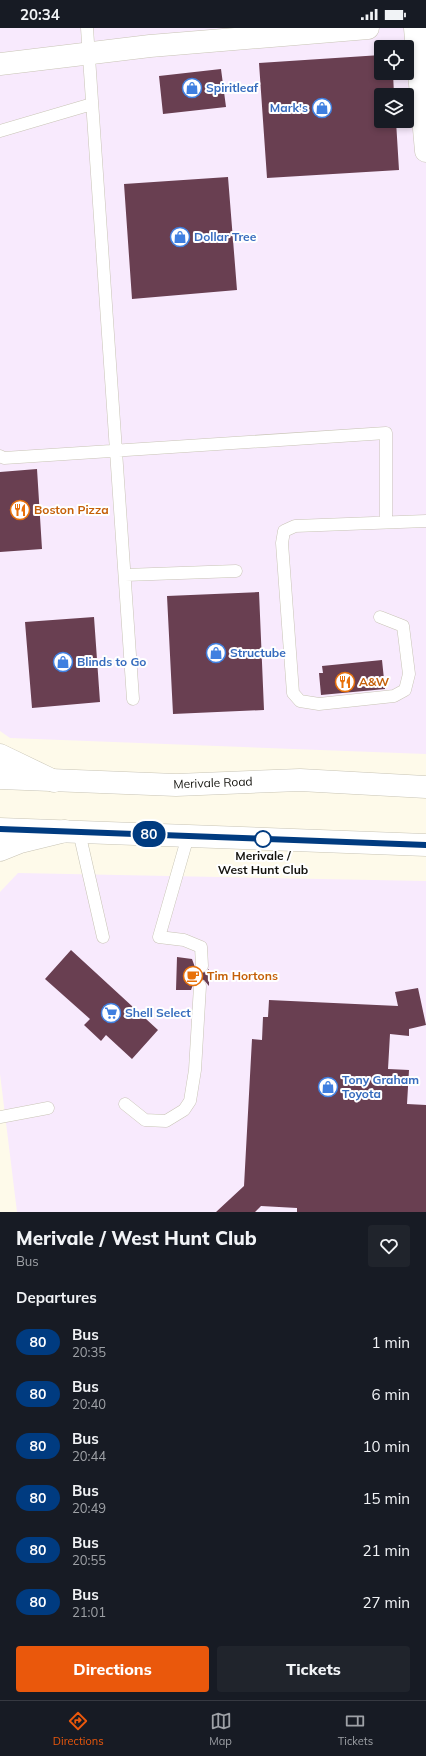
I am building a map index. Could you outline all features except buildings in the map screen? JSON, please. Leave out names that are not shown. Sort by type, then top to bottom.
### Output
[{"type":"main road","points":[[0,64],[150,46],[368,28]]},
{"type":"main road","points":[[415,28],[426,151]]},
{"type":"main road","points":[[0,754],[54,781]]},
{"type":"main road","name":"Merivale Road","points":[[0,778],[176,785],[300,780],[426,787]]},
{"type":"main road","points":[[0,829],[426,845]]},
{"type":"main road","points":[[0,850],[20,842],[72,831]]},
{"type":"lane","points":[[87,28],[90,53],[92,104],[133,699]]},
{"type":"lane","points":[[0,131],[92,104]]},
{"type":"lane","points":[[0,456],[4,458],[386,433],[386,521]]},
{"type":"lane","points":[[380,617],[403,626],[409,674],[405,690],[394,696],[319,704],[300,701],[293,693],[282,543],[284,531],[295,526],[426,520]]},
{"type":"lane","points":[[124,575],[236,571]]},
{"type":"lane","points":[[72,831],[103,937]]},
{"type":"lane","points":[[188,836],[159,937],[184,940],[201,947],[202,966]]},
{"type":"lane","points":[[125,1104],[145,1120],[166,1121],[184,1110],[190,1101],[195,1070],[200,986]]},
{"type":"lane","points":[[0,1117],[48,1108]]},
{"type":"shaded area","points":[[0,28],[426,28],[426,754],[10,738],[0,731]]},
{"type":"shaded area","points":[[18,873],[426,881],[426,1212],[17,1212],[0,1074],[0,892]]},
{"type":"bus line","name":"80","points":[[0,829],[209,836],[314,842],[426,845]]},
{"type":"place","name":"Spiritleaf","points":[[192,88]]},
{"type":"place","name":"Mark's","points":[[322,108]]},
{"type":"place","name":"Dollar Tree","points":[[180,237]]},
{"type":"place","name":"Boston Pizza","points":[[20,510]]},
{"type":"place","name":"Structube","points":[[216,653]]},
{"type":"place","name":"Blinds to Go","points":[[63,662]]},
{"type":"place","name":"A&W","points":[[345,682]]},
{"type":"place","name":"Merivale / West Hunt Club","points":[[263,839]]},
{"type":"place","name":"Tim Hortons","points":[[193,976]]},
{"type":"place","name":"Shell Select","points":[[111,1013]]},
{"type":"place","name":"Tony Graham Toyota","points":[[328,1087]]}]
